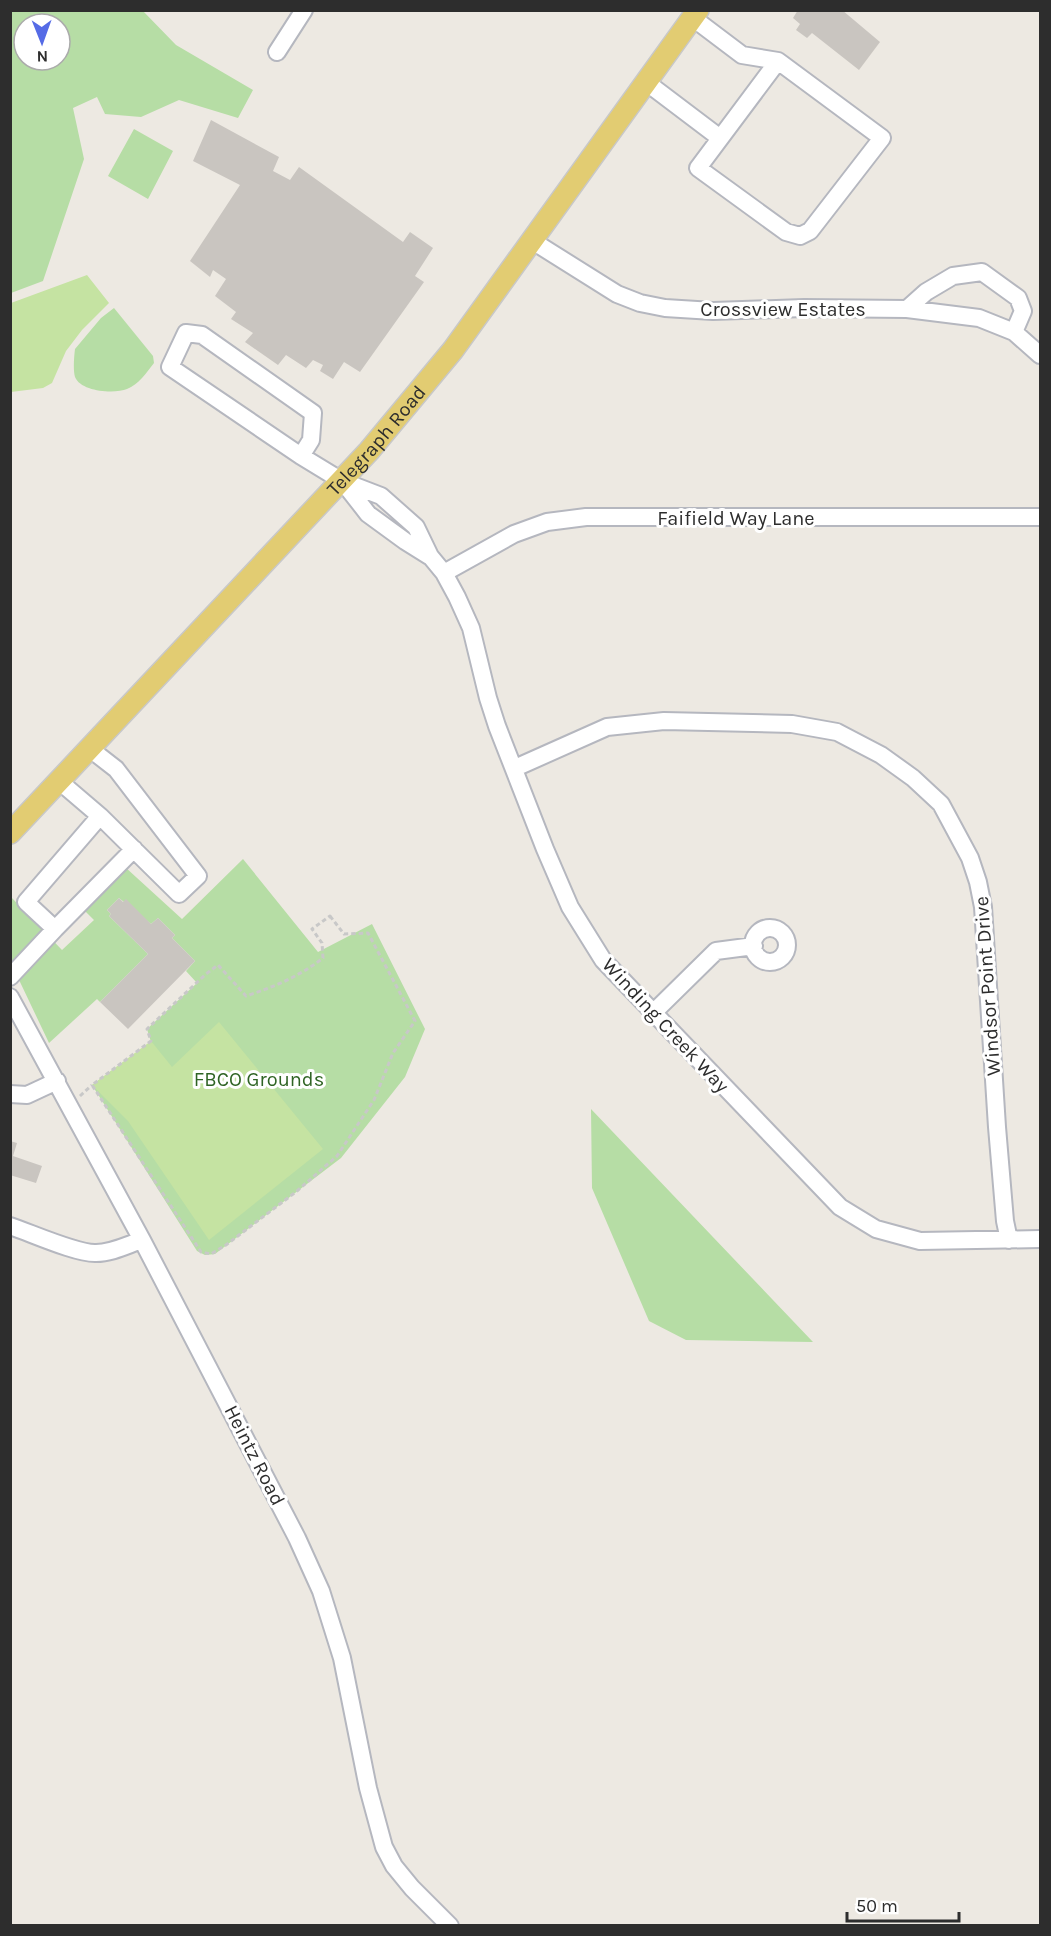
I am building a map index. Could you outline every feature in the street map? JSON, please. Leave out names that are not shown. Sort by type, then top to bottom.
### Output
[{"type":"main road","name":"Telegraph Road","points":[[10,832],[342,481],[423,388],[695,14]]},
{"type":"street","points":[[277,52],[304,10]]},
{"type":"street","points":[[695,14],[742,55],[778,61],[882,138],[810,231],[800,236],[786,232],[698,168],[778,61]]},
{"type":"street","points":[[646,82],[720,138]]},
{"type":"street","name":"Crossview Estates","points":[[531,240],[617,294],[657,307],[713,311],[804,308],[907,309],[979,318],[1014,332],[1041,355]]},
{"type":"street","points":[[907,309],[926,292],[953,276],[982,272],[1018,298],[1023,311],[1014,332]]},
{"type":"street","points":[[301,456],[311,440],[313,413],[202,335],[186,333],[170,367],[301,456],[342,481]]},
{"type":"street","name":"Winding Creek Way","points":[[342,481],[368,514],[430,556],[444,573],[471,628],[488,698],[545,849],[570,907],[603,960],[840,1207],[876,1229],[920,1241],[1041,1239]]},
{"type":"street","name":"Faifield Way Lane","points":[[444,573],[514,534],[547,522],[586,517],[1041,517]]},
{"type":"street","name":"Windsor Point Drive","points":[[515,768],[607,727],[664,721],[792,724],[837,732],[872,751],[913,778],[941,804],[970,858],[983,907],[998,1139],[1005,1221],[1009,1240]]},
{"type":"street","points":[[59,781],[100,816],[180,894],[198,876],[116,769],[89,748]]},
{"type":"street","points":[[55,929],[26,902],[100,816]]},
{"type":"street","points":[[10,977],[134,849]]},
{"type":"street","points":[[654,1012],[716,951],[753,946]]},
{"type":"street","name":"Heintz Road","points":[[10,998],[142,1240],[297,1538],[321,1591],[342,1658],[370,1797],[384,1848],[394,1866],[412,1888],[450,1926]]},
{"type":"street","points":[[10,1094],[27,1095],[57,1081]]},
{"type":"street","points":[[10,1226],[77,1250],[95,1254],[116,1250],[142,1240]]},
{"type":"path","points":[[330,916],[344,934],[368,933],[415,1021],[393,1053],[374,1100],[337,1156],[297,1191],[226,1245],[210,1254],[201,1252],[92,1085],[151,1041],[147,1029],[206,974],[218,965],[246,996],[269,989],[307,970],[323,958],[322,943],[312,929],[330,916]]},
{"type":"green space","points":[[11,10],[143,11],[176,45],[253,90],[238,118],[179,100],[141,117],[105,114],[97,97],[73,108],[84,159],[43,281],[11,293]]},
{"type":"green space","points":[[134,129],[173,151],[148,199],[108,176]]},
{"type":"green space","points":[[87,275],[109,303],[82,330],[66,351],[52,383],[43,388],[11,392],[11,303]]},
{"type":"green space","points":[[114,308],[153,356],[154,363],[139,381],[127,389],[107,391],[91,389],[78,382],[75,377],[75,349],[101,318]]},
{"type":"green space","name":"FBCO Grounds","points":[[243,859],[318,952],[372,924],[425,1029],[405,1077],[341,1158],[215,1254],[205,1255],[197,1251],[92,1085],[151,1042],[147,1029],[197,983],[186,971],[195,961],[172,938],[175,935],[158,918],[151,924],[119,898],[107,910],[111,914],[109,916],[148,954],[100,1002],[97,999],[49,1043],[11,963],[11,897],[62,950],[94,920],[81,907],[125,867],[182,919]]},
{"type":"green space","points":[[219,1022],[323,1149],[209,1240],[128,1121],[92,1085],[151,1041],[172,1067]]},
{"type":"green space","points":[[591,1109],[813,1342],[686,1340],[649,1321],[592,1188]]},
{"type":"building","points":[[798,10],[842,10],[880,42],[859,70],[812,33],[807,38],[796,30],[800,24],[793,18]]},
{"type":"building","points":[[211,120],[279,157],[273,171],[290,180],[299,167],[403,242],[410,232],[433,248],[415,276],[424,282],[360,372],[344,362],[333,379],[320,371],[323,365],[313,360],[306,368],[286,355],[278,365],[245,342],[253,333],[231,319],[236,312],[215,296],[226,279],[213,270],[210,277],[190,261],[240,185],[193,161]]},
{"type":"building","points":[[119,898],[123,902],[126,899],[151,924],[158,918],[175,935],[172,938],[195,961],[128,1029],[100,1002],[148,954],[109,916],[111,914],[107,910]]},
{"type":"building","points":[[10,1141],[17,1143],[13,1156],[42,1166],[36,1183],[10,1175]]}]
